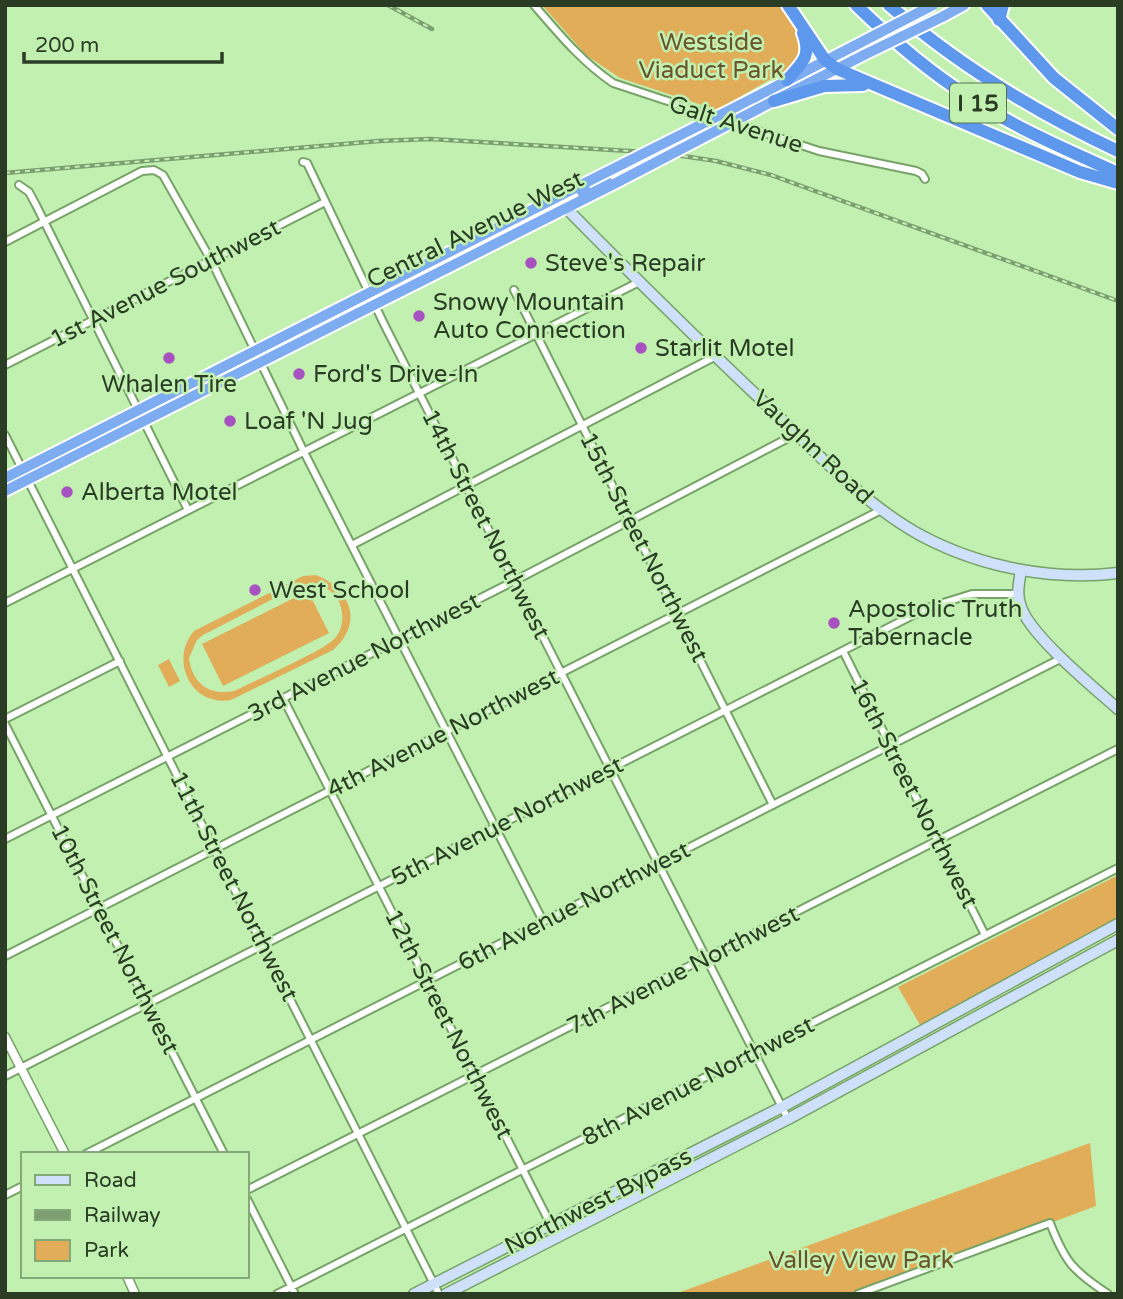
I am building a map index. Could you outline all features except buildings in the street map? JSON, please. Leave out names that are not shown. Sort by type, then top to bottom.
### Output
[{"type":"highway","points":[[788,5],[825,60],[837,69],[1080,172],[1118,183]]},
{"type":"highway","name":"I 15","points":[[856,5],[904,49],[970,98],[1046,140],[1118,173]]},
{"type":"highway","name":"I 15","points":[[888,5],[929,40],[983,77],[1067,127],[1118,152]]},
{"type":"highway","name":"Central Avenue West","points":[[5,491],[25,475],[371,298],[486,234],[590,184],[639,156],[933,5]]},
{"type":"highway","name":"Central Avenue West","points":[[371,298],[567,209],[774,100],[964,5]]},
{"type":"highway","points":[[987,5],[1054,78],[1118,129]]},
{"type":"highway","points":[[999,20],[1003,5]]},
{"type":"highway","points":[[787,80],[805,60],[808,46],[798,20]]},
{"type":"highway","points":[[774,100],[840,84],[860,85],[896,94]]},
{"type":"highway","points":[[486,234],[551,208],[560,206],[567,209],[573,197],[590,184]]},
{"type":"highway","name":"Central Avenue West","points":[[5,478],[25,475]]},
{"type":"main road","name":"Vaughn Road","points":[[567,209],[796,434],[881,510],[922,536],[965,555],[1021,570],[1077,575],[1118,573]]},
{"type":"main road","points":[[1021,570],[1017,594],[1028,621],[1062,658],[1118,709]]},
{"type":"main road","name":"Northwest Bypass","points":[[414,1294],[782,1107],[1118,924]]},
{"type":"main road","name":"Northwest Bypass","points":[[446,1294],[788,1119],[1118,940]]},
{"type":"street","name":"Galt Avenue","points":[[534,5],[575,53],[613,83],[819,151],[916,171],[922,174],[925,180]]},
{"type":"street","name":"14th Street Northwest","points":[[303,162],[307,163],[371,298],[788,1119]]},
{"type":"street","points":[[5,242],[142,172],[154,170],[163,175],[211,260],[304,452],[543,921]]},
{"type":"street","points":[[19,185],[29,192],[45,221],[188,510]]},
{"type":"street","name":"1st Avenue Southwest","points":[[5,365],[326,202]]},
{"type":"street","points":[[5,603],[639,282]]},
{"type":"street","name":"15th Street Northwest","points":[[514,290],[773,805]]},
{"type":"street","points":[[352,545],[716,356]]},
{"type":"street","name":"3rd Avenue Northwest","points":[[5,839],[516,580],[796,434]]},
{"type":"street","name":"11th Street Northwest","points":[[5,435],[439,1294]]},
{"type":"street","name":"4th Avenue Northwest","points":[[5,956],[881,510]]},
{"type":"street","name":"5th Avenue Northwest","points":[[5,1076],[927,608],[972,594],[1017,594]]},
{"type":"street","name":"16th Street Northwest","points":[[843,651],[985,935]]},
{"type":"street","name":"6th Avenue Northwest","points":[[90,1152],[1062,658]]},
{"type":"street","points":[[5,722],[120,661]]},
{"type":"street","name":"12th Street Northwest","points":[[283,698],[557,1237]]},
{"type":"street","name":"10th Street Northwest","points":[[5,722],[223,1152]]},
{"type":"street","name":"7th Avenue Northwest","points":[[248,1190],[1118,749]]},
{"type":"street","name":"8th Avenue Northwest","points":[[277,1294],[1118,868]]},
{"type":"street","points":[[5,1037],[64,1152]]},
{"type":"street","points":[[5,1195],[21,1187]]},
{"type":"street","points":[[248,1201],[295,1294]]},
{"type":"street","points":[[858,1294],[1050,1223],[1060,1250],[1070,1265],[1085,1280],[1108,1294]]},
{"type":"street","points":[[128,1278],[135,1294]]},
{"type":"green space","name":"Westside Viaduct Park","points":[[542,5],[782,5],[801,35],[802,52],[790,68],[717,110],[620,78],[586,55]]},
{"type":"green space","points":[[316,575],[328,581],[345,598],[350,618],[343,640],[333,650],[231,700],[217,700],[195,689],[184,667],[187,643],[194,631],[303,576]],"holes":[[[313,584],[330,591],[342,611],[340,629],[328,644],[234,691],[217,691],[198,681],[189,658],[197,640],[298,586]]]},
{"type":"green space","points":[[308,591],[329,633],[223,686],[202,644]]},
{"type":"green space","points":[[169,659],[180,681],[169,687],[158,665]]},
{"type":"green space","points":[[1118,875],[1118,919],[923,1030],[898,987]]},
{"type":"green space","name":"Valley View Park","points":[[1090,1143],[1096,1206],[859,1294],[675,1294]]},
{"type":"railway","points":[[388,5],[432,29]]},
{"type":"railway","points":[[5,173],[430,139],[663,153],[716,161],[771,175],[1118,301]]},
{"type":"place","name":"Steve's Repair","points":[[531,263]]},
{"type":"place","name":"Snowy Mountain Auto Connection","points":[[419,316]]},
{"type":"place","name":"Starlit Motel","points":[[641,348]]},
{"type":"place","name":"Whalen Tire","points":[[169,358]]},
{"type":"place","name":"Ford's Drive-In","points":[[299,374]]},
{"type":"place","name":"Loaf 'N Jug","points":[[230,421]]},
{"type":"place","name":"Alberta Motel","points":[[67,492]]},
{"type":"place","name":"West School","points":[[255,590]]},
{"type":"place","name":"Apostolic Truth Tabernacle","points":[[834,623]]}]
